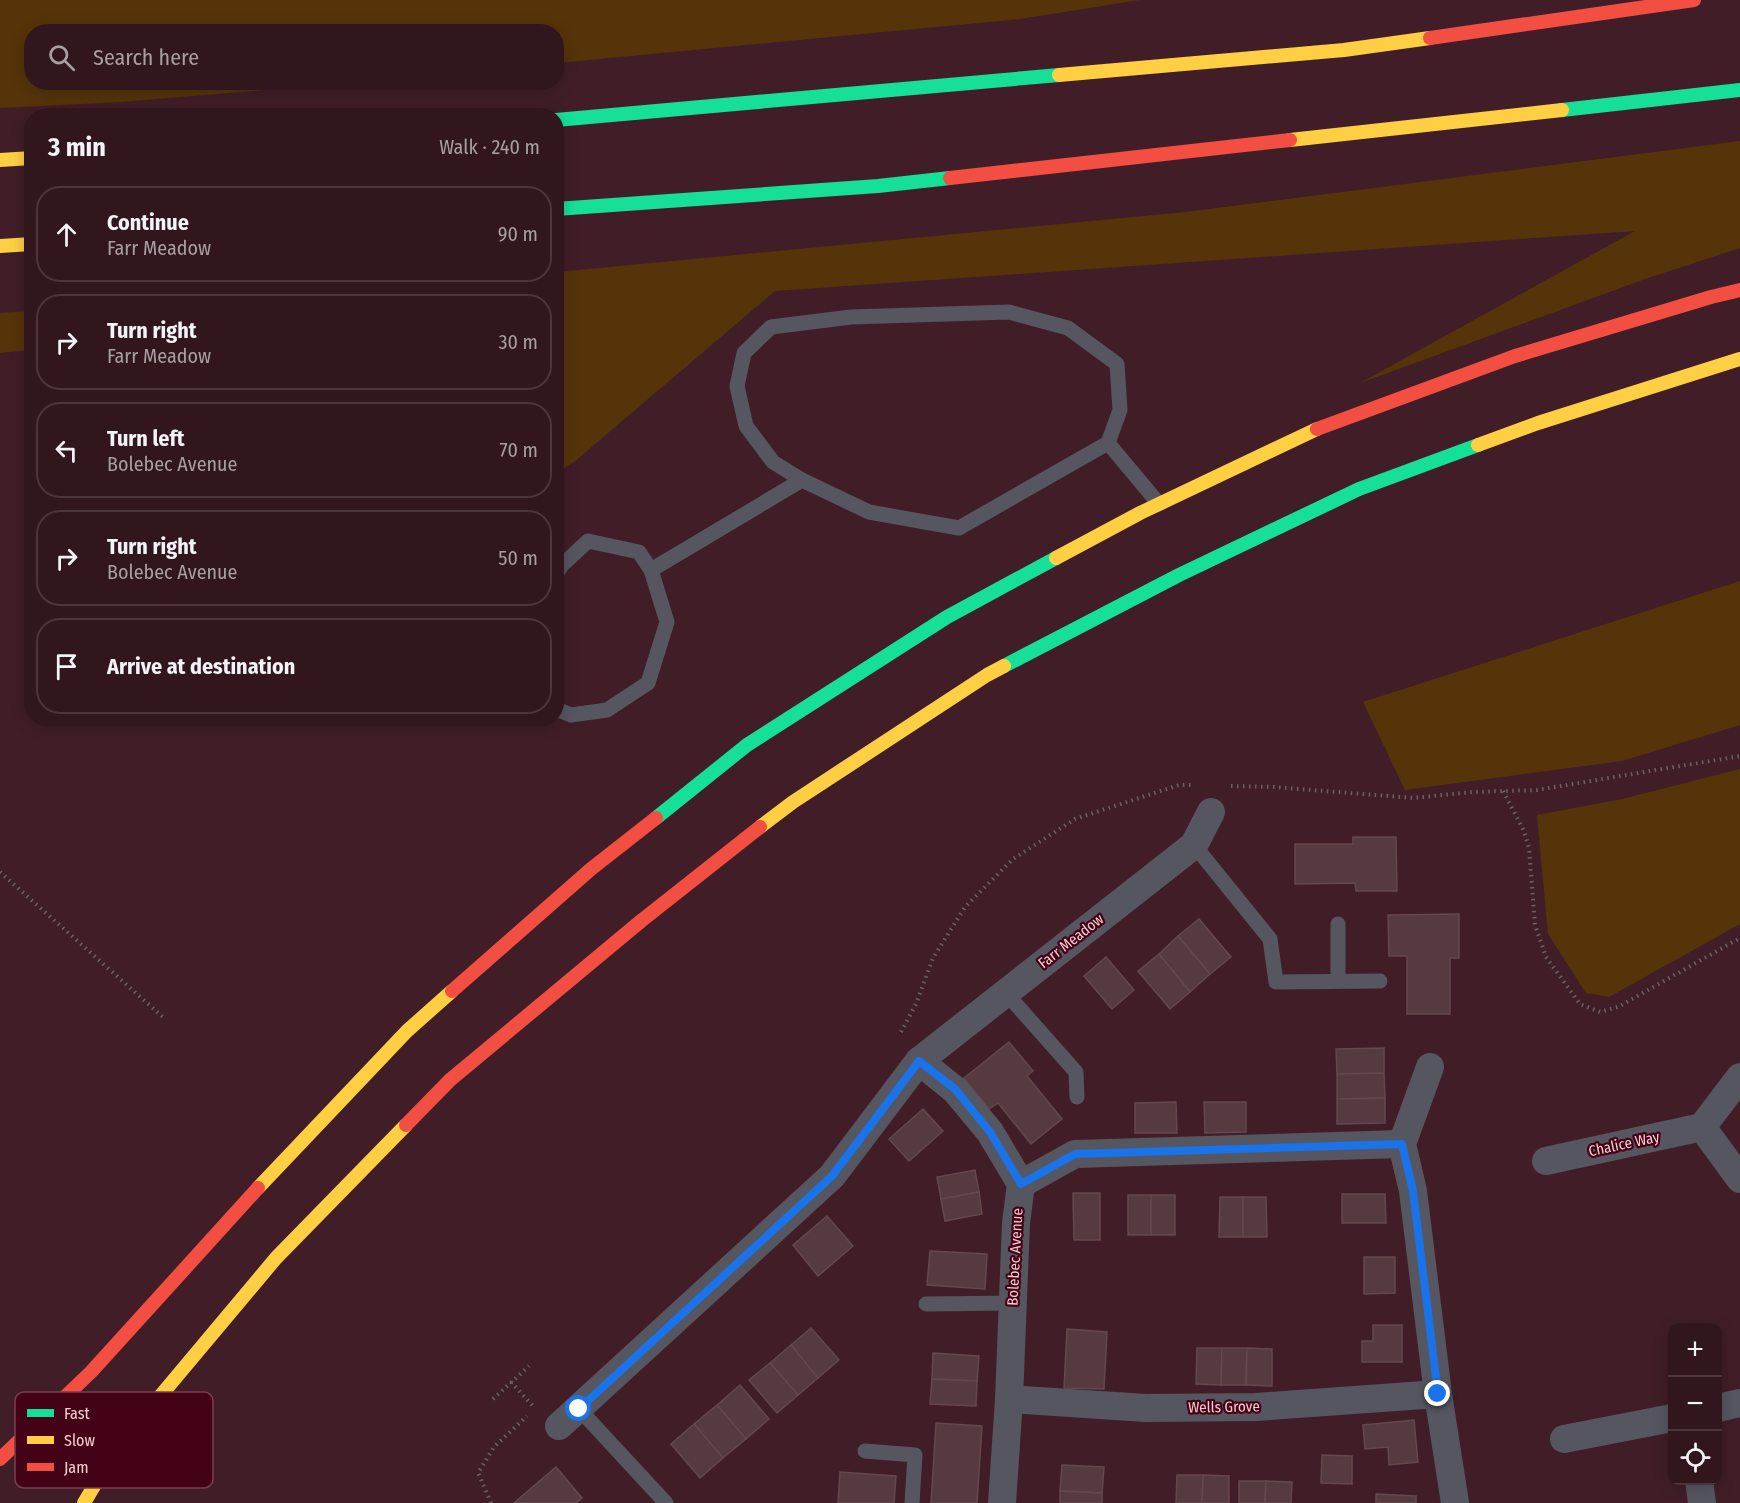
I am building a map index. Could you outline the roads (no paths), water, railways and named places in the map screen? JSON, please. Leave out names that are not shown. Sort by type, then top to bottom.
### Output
[{"type":"highway","points":[[564,119],[1344,50],[1694,0]]},
{"type":"highway","points":[[564,208],[879,186],[1740,90]]},
{"type":"highway","points":[[0,160],[24,158]]},
{"type":"highway","points":[[0,246],[24,244]]},
{"type":"highway","points":[[70,1392],[91,1372],[224,1224],[407,1031],[591,869],[757,739],[947,618],[1159,504],[1328,424],[1515,356],[1740,290]]},
{"type":"highway","points":[[164,1392],[276,1258],[450,1080],[641,921],[793,802],[987,675],[1179,575],[1359,489],[1538,423],[1740,359]]},
{"type":"highway","points":[[0,1459],[15,1445]]},
{"type":"highway","points":[[84,1503],[93,1488]]},
{"type":"street","name":"Farr Meadow","points":[[569,1418],[832,1176],[919,1061],[1194,844],[1211,812]]},
{"type":"street","points":[[919,1061],[955,1089],[990,1132],[1021,1184],[1075,1154],[1402,1144]]},
{"type":"street","points":[[1430,1067],[1402,1144],[1413,1191],[1438,1394],[1455,1503]]},
{"type":"street","points":[[1740,1077],[1702,1127],[1740,1179]]},
{"type":"street","name":"Chalice Way","points":[[1546,1161],[1702,1127]]},
{"type":"street","name":"Bolebec Avenue","points":[[1002,1503],[1016,1223],[1021,1184]]},
{"type":"street","name":"Wells Grove","points":[[1009,1399],[1146,1408],[1256,1407],[1438,1394]]},
{"type":"street","points":[[1722,1407],[1740,1403]]},
{"type":"street","points":[[1564,1439],[1668,1419]]},
{"type":"street","points":[[1700,1485],[1702,1503]]},
{"type":"lane","points":[[1008,312],[1068,328],[1117,364],[1120,410],[1108,443],[959,528],[869,512],[802,480],[773,462],[746,426],[737,386],[744,353],[771,327],[851,317],[1008,312]]},
{"type":"lane","points":[[1108,443],[1159,504]]},
{"type":"lane","points":[[651,570],[802,480]]},
{"type":"lane","points":[[564,563],[588,541],[639,552],[651,570],[667,622],[648,683],[607,710],[571,716],[564,713]]},
{"type":"lane","points":[[1194,844],[1270,939],[1276,982],[1380,981]]},
{"type":"lane","points":[[1338,924],[1338,981]]},
{"type":"lane","points":[[1005,992],[1076,1072],[1077,1097]]},
{"type":"lane","points":[[926,1304],[1013,1303]]},
{"type":"lane","points":[[569,1418],[666,1503]]},
{"type":"lane","points":[[865,1451],[915,1455],[912,1503]]}]
